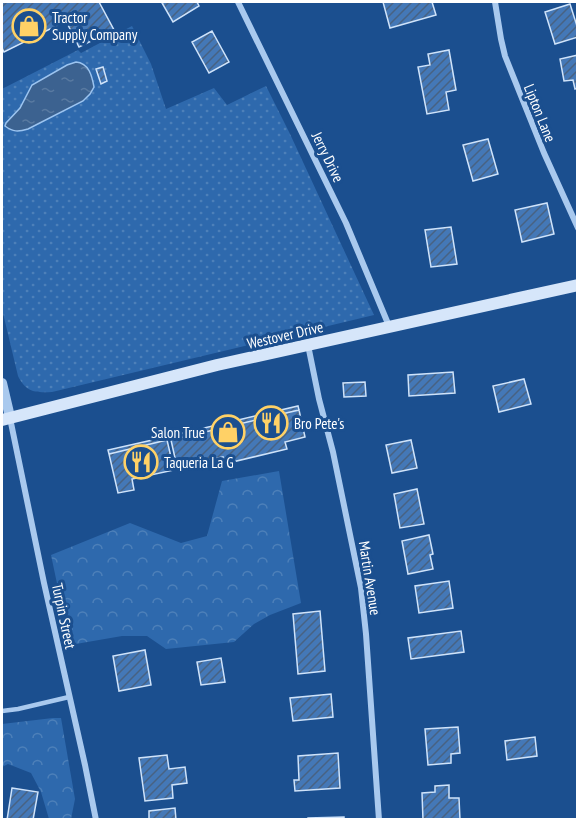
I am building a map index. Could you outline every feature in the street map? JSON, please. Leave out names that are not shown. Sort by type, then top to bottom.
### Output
[{"type":"main road","name":"Westover Drive","points":[[6,419],[146,382],[578,285]]},
{"type":"street","name":"Jerry Drive","points":[[238,2],[346,223],[389,327]]},
{"type":"street","name":"Lipton Lane","points":[[495,2],[505,56],[544,153],[578,228]]},
{"type":"street","name":"Martin Avenue","points":[[308,345],[361,588],[379,819]]},
{"type":"street","points":[[2,383],[6,419]]},
{"type":"street","name":"Turpin Street","points":[[6,419],[96,819]]},
{"type":"lane","points":[[2,711],[69,698]]},
{"type":"green space","points":[[132,26],[151,64],[166,109],[214,88],[227,105],[266,86],[374,315],[52,392],[36,392],[24,385],[18,376],[2,309],[2,89],[78,50],[81,53]]},
{"type":"green space","points":[[279,471],[301,603],[254,624],[234,642],[166,649],[147,636],[122,636],[70,645],[51,555],[130,523],[181,543],[207,536],[222,481]]},
{"type":"green space","points":[[61,718],[75,799],[71,819],[49,819],[41,792],[31,773],[8,764],[2,767],[2,724]]},
{"type":"water","points":[[76,62],[87,67],[94,87],[83,101],[28,129],[16,131],[5,126],[20,108],[32,85]]},
{"type":"building","name":"Tractor Supply Company","points":[[2,2],[99,2],[114,30],[79,47],[66,21],[4,52],[2,48]]},
{"type":"building","points":[[197,2],[199,6],[173,22],[162,3]]},
{"type":"building","points":[[383,2],[432,2],[436,15],[390,28]]},
{"type":"building","points":[[570,4],[578,29],[578,37],[555,44],[545,12]]},
{"type":"building","points":[[212,31],[229,62],[209,73],[192,42]]},
{"type":"building","points":[[449,50],[456,90],[446,92],[449,110],[427,114],[418,67],[430,65],[428,54]]},
{"type":"building","points":[[578,55],[578,88],[575,89],[573,80],[564,81],[560,59]]},
{"type":"building","points":[[103,67],[107,81],[101,84],[96,69]]},
{"type":"building","points":[[488,139],[498,174],[473,181],[463,145]]},
{"type":"building","points":[[547,203],[554,234],[522,242],[515,210]]},
{"type":"building","points":[[451,227],[457,264],[431,267],[425,230]]},
{"type":"building","points":[[453,372],[455,393],[409,396],[408,375]]},
{"type":"building","points":[[524,379],[531,404],[499,412],[493,386]]},
{"type":"building","points":[[365,382],[366,396],[344,397],[343,383]]},
{"type":"building","points":[[298,406],[299,410],[171,440],[170,436]]},
{"type":"building","points":[[299,410],[305,437],[285,442],[287,449],[224,464],[223,457],[177,467],[171,440]]},
{"type":"building","points":[[166,437],[167,440],[109,454],[108,450]]},
{"type":"building","name":"Taqueria La G","points":[[167,440],[174,470],[132,479],[134,490],[118,493],[109,454]]},
{"type":"building","points":[[411,440],[417,468],[392,473],[386,445]]},
{"type":"building","points":[[417,489],[424,524],[400,528],[394,494]]},
{"type":"building","points":[[429,535],[433,569],[408,574],[402,541]]},
{"type":"building","points":[[449,581],[453,608],[419,613],[415,586]]},
{"type":"building","points":[[320,611],[325,671],[298,674],[293,614]]},
{"type":"building","points":[[461,631],[464,652],[411,659],[408,638]]},
{"type":"building","points":[[145,650],[151,685],[119,691],[113,656]]},
{"type":"building","points":[[221,658],[225,682],[201,685],[197,662]]},
{"type":"building","points":[[331,694],[333,717],[293,721],[290,698]]},
{"type":"building","points":[[458,727],[460,753],[451,754],[451,763],[428,765],[425,729]]},
{"type":"building","points":[[535,737],[537,756],[507,760],[505,741]]},
{"type":"building","points":[[338,753],[340,788],[295,791],[294,780],[299,780],[298,756]]},
{"type":"building","points":[[167,755],[169,769],[185,767],[187,783],[172,785],[173,798],[145,801],[139,758]]},
{"type":"building","points":[[449,785],[449,798],[459,798],[460,820],[423,820],[422,793],[435,792],[435,786]]},
{"type":"building","points":[[12,788],[38,792],[33,820],[7,820]]},
{"type":"building","points":[[175,808],[176,820],[149,820],[149,811]]},
{"type":"building","points":[[344,817],[344,820],[308,820],[308,818]]},
{"type":"place","name":"Tractor Supply Company","points":[[29,26]]},
{"type":"place","name":"Bro Pete's","points":[[271,423]]},
{"type":"place","name":"Salon True","points":[[228,432]]},
{"type":"place","name":"Taqueria La G","points":[[141,462]]}]
